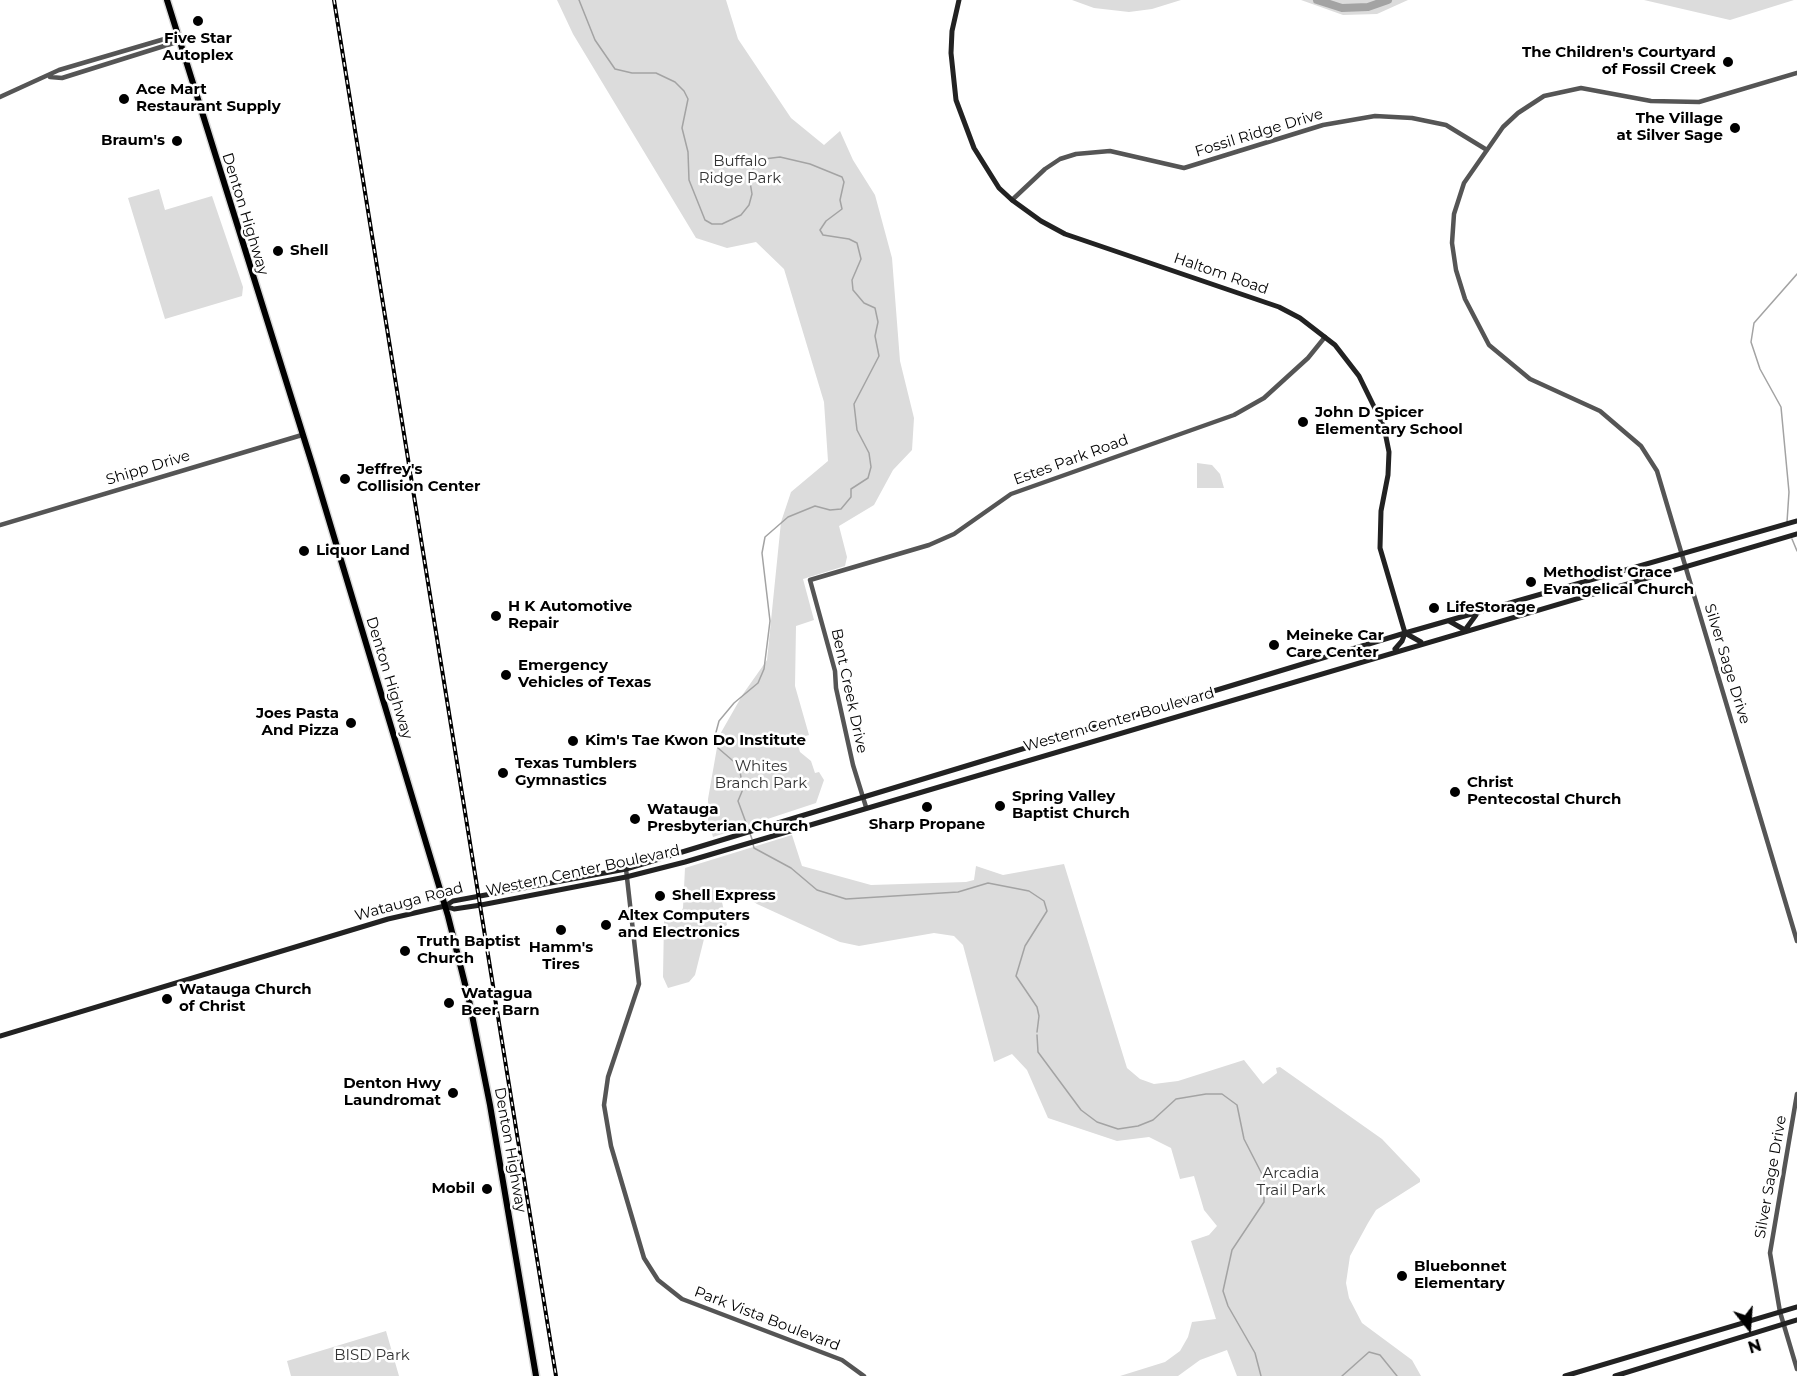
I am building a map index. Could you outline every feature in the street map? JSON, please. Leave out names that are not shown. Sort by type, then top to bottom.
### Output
[{"type":"main road","name":"Denton Highway","points":[[167,0],[445,906],[469,999],[488,1093],[536,1376]]},
{"type":"main road","name":"Haltom Road","points":[[959,0],[951,53],[956,100],[974,148],[999,188],[1012,201],[1053,229],[1279,307],[1300,318],[1339,349],[1359,376],[1384,427],[1389,463],[1381,511],[1380,548],[1404,633]]},
{"type":"main road","name":"Western Center Boulevard","points":[[862,796],[1404,633],[1797,521]]},
{"type":"main road","name":"Western Center Boulevard","points":[[445,906],[454,909],[481,905],[626,877],[717,852],[1423,642],[1797,534]]},
{"type":"main road","points":[[1448,621],[1458,624],[1465,630],[1479,612]]},
{"type":"main road","points":[[1393,651],[1402,641],[1404,633],[1413,640],[1423,642]]},
{"type":"main road","name":"Watauga Road","points":[[0,1036],[388,919],[445,906],[453,901],[480,895],[626,869],[862,796]]},
{"type":"main road","points":[[828,806],[831,818]]},
{"type":"main road","points":[[1565,1376],[1797,1307]]},
{"type":"main road","points":[[1615,1376],[1797,1320]]},
{"type":"street","points":[[0,97],[50,77],[59,70],[123,51],[179,38]]},
{"type":"street","points":[[50,77],[62,78],[179,38]]},
{"type":"street","points":[[123,51],[126,58]]},
{"type":"street","name":"Silver Sage Drive","points":[[1797,73],[1699,102],[1651,101],[1581,88],[1544,96],[1518,113],[1503,127],[1464,183],[1454,214],[1452,243],[1456,270],[1477,325],[1489,345],[1530,379],[1593,406],[1641,446],[1663,485],[1797,941]]},
{"type":"street","name":"Fossil Ridge Drive","points":[[1012,201],[1045,169],[1060,159],[1076,154],[1110,151],[1184,168],[1323,125],[1375,116],[1412,118],[1446,125],[1487,150]]},
{"type":"street","name":"Estes Park Road","points":[[810,580],[929,545],[954,534],[1011,494],[1234,415],[1264,398],[1308,358],[1325,337]]},
{"type":"street","name":"Shipp Drive","points":[[0,525],[302,435]]},
{"type":"street","name":"Bent Creek Drive","points":[[810,580],[835,671],[836,692],[866,807]]},
{"type":"street","name":"Park Vista Boulevard","points":[[626,869],[639,984],[608,1077],[604,1105],[611,1146],[644,1258],[658,1280],[682,1299],[842,1360],[864,1376]]},
{"type":"street","name":"Silver Sage Drive","points":[[1797,1094],[1770,1253],[1780,1312],[1797,1369]]},
{"type":"green space","name":"Buffalo Ridge Park","points":[[557,0],[726,0],[738,39],[791,118],[824,145],[840,131],[853,160],[875,195],[892,258],[900,361],[914,418],[912,450],[893,470],[874,505],[839,526],[847,557],[845,566],[803,579],[814,620],[796,626],[795,686],[809,735],[796,739],[800,752],[811,761],[815,773],[819,772],[824,780],[816,803],[713,837],[708,820],[708,799],[719,736],[743,694],[767,660],[781,522],[791,492],[828,461],[824,402],[784,269],[756,242],[727,248],[696,238],[573,34]]},
{"type":"green space","points":[[1072,0],[1181,0],[1152,9],[1129,12],[1094,8]]},
{"type":"green space","points":[[1301,0],[1408,0],[1377,14],[1343,15]]},
{"type":"green space","points":[[1644,0],[1794,0],[1730,20]]},
{"type":"green space","points":[[159,189],[165,210],[212,196],[243,287],[242,296],[165,319],[128,198]]},
{"type":"green space","points":[[1197,463],[1212,465],[1220,474],[1224,488],[1197,488]]},
{"type":"green space","name":"Arcadia Trail Park","points":[[792,835],[802,866],[871,885],[966,882],[974,880],[976,866],[1003,875],[1064,864],[1127,1068],[1140,1079],[1154,1084],[1178,1081],[1244,1060],[1263,1084],[1277,1073],[1276,1068],[1280,1067],[1382,1139],[1420,1179],[1420,1182],[1376,1210],[1350,1256],[1346,1283],[1349,1298],[1362,1323],[1412,1360],[1421,1376],[1237,1376],[1227,1350],[1200,1360],[1178,1376],[1120,1376],[1165,1362],[1180,1351],[1188,1337],[1192,1322],[1216,1319],[1191,1241],[1209,1235],[1217,1226],[1204,1210],[1194,1176],[1180,1179],[1171,1148],[1149,1137],[1117,1141],[1048,1118],[1027,1070],[1012,1054],[994,1062],[963,945],[954,936],[934,933],[859,946],[840,942],[757,904],[745,896],[722,902],[727,925],[704,939],[695,975],[689,982],[668,988],[663,977],[664,920],[679,916],[683,908],[685,868]]},
{"type":"green space","name":"BISD Park","points":[[386,1331],[399,1376],[291,1376],[287,1361]]},
{"type":"waterway","points":[[579,0],[595,40],[615,69],[632,73],[656,73],[675,82],[684,91],[688,99],[682,128],[688,152],[689,180],[705,220],[712,224],[722,224],[741,215],[749,205],[752,194],[749,176],[764,159],[780,157],[810,164],[842,177],[844,182],[840,200],[842,209],[826,221],[820,230],[823,235],[849,239],[857,243],[861,259],[852,280],[853,290],[864,303],[875,308],[878,322],[875,336],[879,356],[854,404],[857,430],[869,453],[871,467],[868,478],[851,489],[851,497],[841,509],[830,510],[815,506],[788,517],[765,537],[762,553],[770,621],[764,669],[758,683],[734,703],[719,721],[715,736],[718,748],[739,766],[743,789],[738,801],[752,839]]},
{"type":"waterway","points":[[1317,0],[1342,8],[1368,7],[1388,0]]},
{"type":"waterway","points":[[1787,522],[1789,492],[1781,407],[1760,369],[1751,342],[1754,323],[1797,274]]},
{"type":"waterway","points":[[1792,539],[1797,551]]},
{"type":"waterway","points":[[753,844],[754,848],[791,868],[817,890],[846,899],[958,892],[988,883],[1029,891],[1044,901],[1047,911],[1025,946],[1016,976],[1037,1007],[1039,1016],[1037,1032]]},
{"type":"waterway","points":[[1037,1035],[1038,1052],[1081,1110],[1097,1122],[1118,1129],[1138,1126],[1153,1120],[1176,1099],[1206,1094],[1222,1094],[1237,1105],[1244,1139],[1264,1178],[1264,1202],[1232,1250],[1223,1291],[1228,1306],[1255,1353],[1261,1376]]},
{"type":"waterway","points":[[1342,1376],[1369,1352],[1380,1355],[1397,1376]]},
{"type":"railway","points":[[334,0],[556,1376]]},
{"type":"place","name":"Five Star Autoplex","points":[[198,21]]},
{"type":"place","name":"The Children's Courtyard of Fossil Creek","points":[[1728,62]]},
{"type":"place","name":"Ace Mart Restaurant Supply","points":[[124,99]]},
{"type":"place","name":"The Village at Silver Sage","points":[[1735,128]]},
{"type":"place","name":"Braum's","points":[[177,141]]},
{"type":"place","name":"Shell","points":[[278,251]]},
{"type":"place","name":"John D Spicer Elementary School","points":[[1303,422]]},
{"type":"place","name":"Jeffrey's Collision Center","points":[[345,479]]},
{"type":"place","name":"Liquor Land","points":[[304,551]]},
{"type":"place","name":"Methodist Grace Evangelical Church","points":[[1531,582]]},
{"type":"place","name":"LifeStorage","points":[[1434,608]]},
{"type":"place","name":"H K Automotive Repair","points":[[496,616]]},
{"type":"place","name":"Meineke Car Care Center","points":[[1274,645]]},
{"type":"place","name":"Emergency Vehicles of Texas","points":[[506,675]]},
{"type":"place","name":"Joes Pasta And Pizza","points":[[351,723]]},
{"type":"place","name":"Kim's Tae Kwon Do Institute","points":[[573,741]]},
{"type":"place","name":"Texas Tumblers Gymnastics","points":[[503,773]]},
{"type":"place","name":"Christ Pentecostal Church","points":[[1455,792]]},
{"type":"place","name":"Spring Valley Baptist Church","points":[[1000,806]]},
{"type":"place","name":"Sharp Propane","points":[[927,807]]},
{"type":"place","name":"Watauga Presbyterian Church","points":[[635,819]]},
{"type":"place","name":"Shell Express","points":[[660,896]]},
{"type":"place","name":"Altex Computers and Electronics","points":[[606,925]]},
{"type":"place","name":"Hamm's Tires","points":[[561,930]]},
{"type":"place","name":"Truth Baptist Church","points":[[405,951]]},
{"type":"place","name":"Watauga Church of Christ","points":[[167,999]]},
{"type":"place","name":"Watagua Beer Barn","points":[[449,1003]]},
{"type":"place","name":"Denton Hwy Laundromat","points":[[453,1093]]},
{"type":"place","name":"Mobil","points":[[487,1189]]},
{"type":"place","name":"Bluebonnet Elementary","points":[[1402,1276]]},
{"type":"park label","name":"Whites Branch Park","points":[[761,776]]}]
